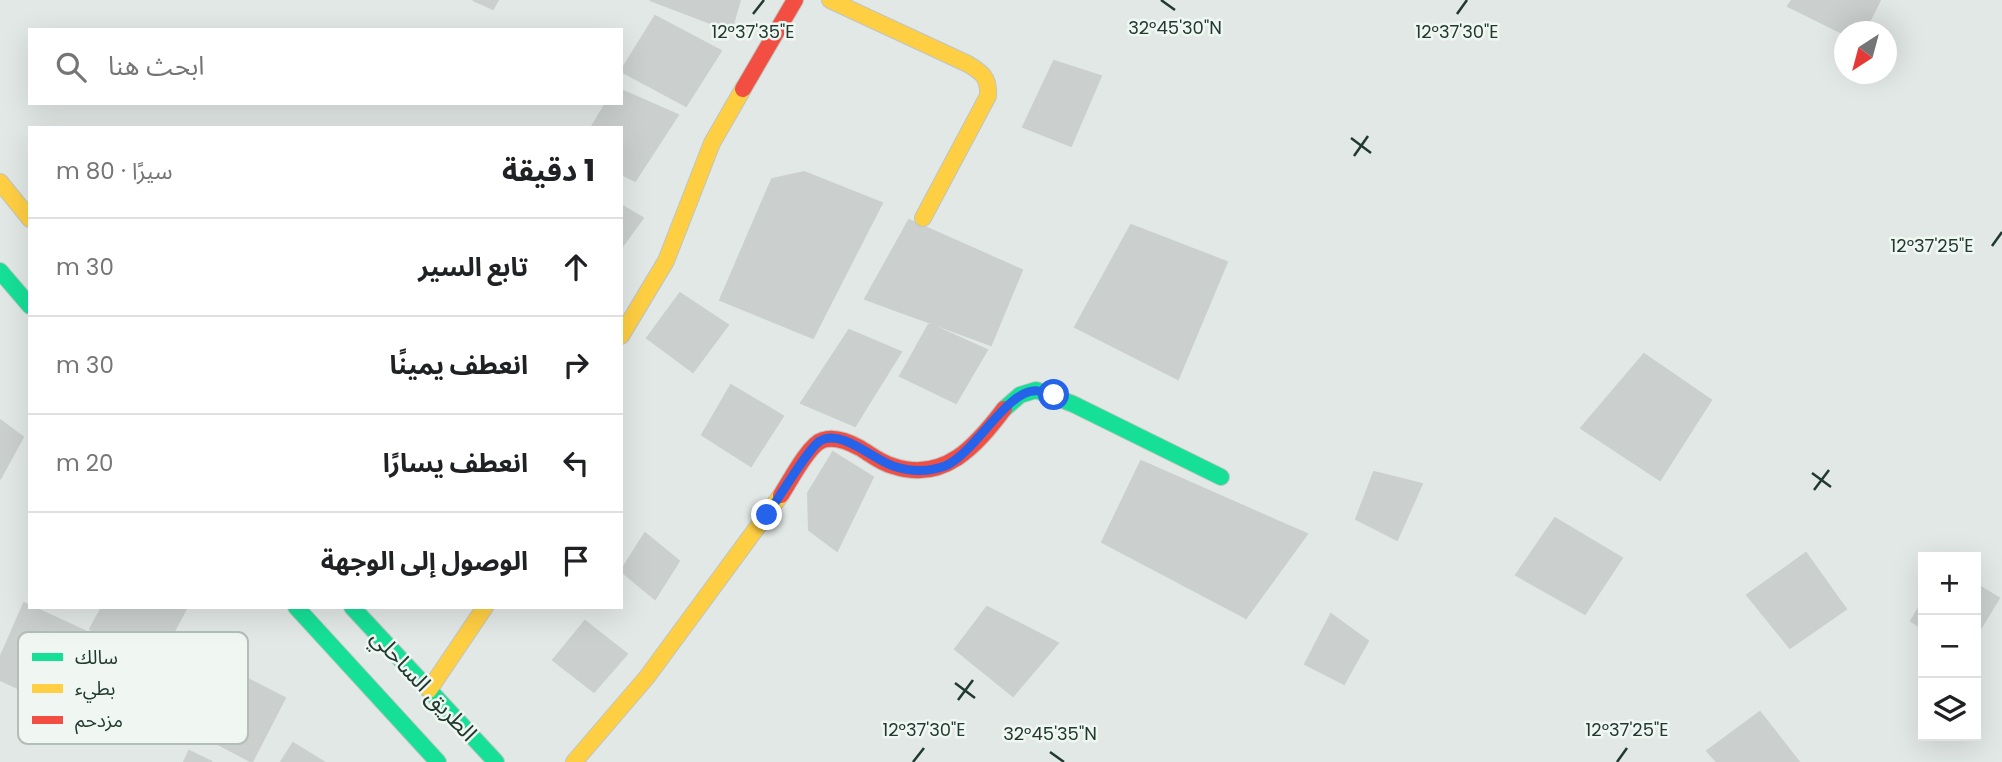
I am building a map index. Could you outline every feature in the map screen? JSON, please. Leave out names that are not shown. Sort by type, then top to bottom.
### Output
[{"type":"main road","points":[[623,333],[666,261],[712,143],[795,0]]},
{"type":"main road","points":[[830,0],[986,74],[988,96],[923,218]]},
{"type":"main road","points":[[0,182],[28,217]]},
{"type":"main road","points":[[0,271],[28,304]]},
{"type":"main road","points":[[574,762],[647,677],[767,515],[810,451],[821,440],[834,438],[854,445],[891,466],[914,471],[934,470],[951,463],[966,450],[1007,405],[1020,395],[1036,390],[1073,404],[1221,477]]},
{"type":"main road","points":[[298,609],[439,762]]},
{"type":"main road","name":"الطريق الساحلي","points":[[354,609],[496,762]]},
{"type":"main road","points":[[429,690],[484,609]]},
{"type":"building","points":[[473,0],[498,0],[493,9]]},
{"type":"building","points":[[650,0],[740,0],[731,31]]},
{"type":"building","points":[[1792,0],[1880,0],[1870,21],[1834,21],[1834,29],[1788,6]]},
{"type":"building","points":[[655,16],[721,51],[686,106],[623,72],[623,68]]},
{"type":"building","points":[[1054,61],[1101,76],[1071,146],[1023,127]]},
{"type":"building","points":[[623,91],[678,115],[635,181],[623,175],[623,126],[592,126],[605,105],[623,105]]},
{"type":"building","points":[[804,172],[882,203],[813,338],[720,300],[772,179]]},
{"type":"building","points":[[623,206],[643,218],[623,245]]},
{"type":"building","points":[[909,220],[1022,270],[991,345],[865,299]]},
{"type":"building","points":[[1131,225],[1227,262],[1178,379],[1075,327]]},
{"type":"building","points":[[680,293],[728,325],[693,372],[647,338]]},
{"type":"building","points":[[929,324],[987,350],[956,403],[900,376]]},
{"type":"building","points":[[849,330],[901,352],[855,426],[801,403]]},
{"type":"building","points":[[1644,354],[1711,400],[1660,480],[1581,428]]},
{"type":"building","points":[[731,385],[783,416],[751,466],[702,435]]},
{"type":"building","points":[[0,420],[23,437],[0,479]]},
{"type":"building","points":[[833,452],[873,477],[837,551],[809,530],[808,493]]},
{"type":"building","points":[[1141,461],[1307,534],[1246,618],[1102,542]]},
{"type":"building","points":[[1374,472],[1422,484],[1397,540],[1356,519]]},
{"type":"building","points":[[1555,518],[1622,558],[1585,614],[1516,575]]},
{"type":"building","points":[[645,533],[679,561],[655,599],[623,573],[623,568]]},
{"type":"building","points":[[1806,553],[1846,609],[1790,648],[1747,595]]},
{"type":"building","points":[[1981,587],[1999,598],[1981,628]]},
{"type":"building","points":[[24,603],[28,605],[28,609],[37,609],[87,632],[18,632],[18,688],[0,680],[0,658]]},
{"type":"building","points":[[987,607],[1058,643],[1013,696],[955,649]]},
{"type":"building","points":[[101,609],[186,609],[174,632],[96,632],[90,629]]},
{"type":"building","points":[[1918,609],[1918,626],[1911,621]]},
{"type":"building","points":[[1331,614],[1368,641],[1344,684],[1305,664]]},
{"type":"building","points":[[585,621],[627,654],[594,692],[553,660]]},
{"type":"building","points":[[248,679],[285,698],[252,762],[218,744],[248,744]]},
{"type":"building","points":[[1760,712],[1799,762],[1717,762],[1707,751]]},
{"type":"building","points":[[293,743],[324,762],[281,762]]},
{"type":"building","points":[[189,751],[212,762],[184,762]]},
{"type":"traffic: fast","points":[[0,271],[28,304]]},
{"type":"traffic: fast","points":[[1004,409],[1020,395],[1036,390],[1073,404],[1221,477]]},
{"type":"traffic: fast","points":[[298,609],[438,762]]},
{"type":"traffic: fast","points":[[354,609],[496,762]]},
{"type":"traffic: slow","points":[[830,0],[968,64],[986,80],[988,96],[923,218]]},
{"type":"traffic: slow","points":[[623,333],[666,261],[712,143],[743,89]]},
{"type":"traffic: slow","points":[[0,182],[28,217]]},
{"type":"traffic: slow","points":[[574,762],[647,677],[781,495]]},
{"type":"traffic: slow","points":[[429,690],[484,609]]},
{"type":"traffic: jam","points":[[743,89],[795,0]]},
{"type":"traffic: jam","points":[[781,495],[806,455],[823,440],[837,439],[847,442],[893,466],[911,470],[928,469],[943,465],[970,448],[1004,409]]},
{"type":"route","points":[[767,515],[810,451],[821,440],[834,438],[854,445],[891,466],[914,471],[934,470],[951,463],[966,450],[1007,405],[1020,395],[1036,390],[1054,395]]}]
